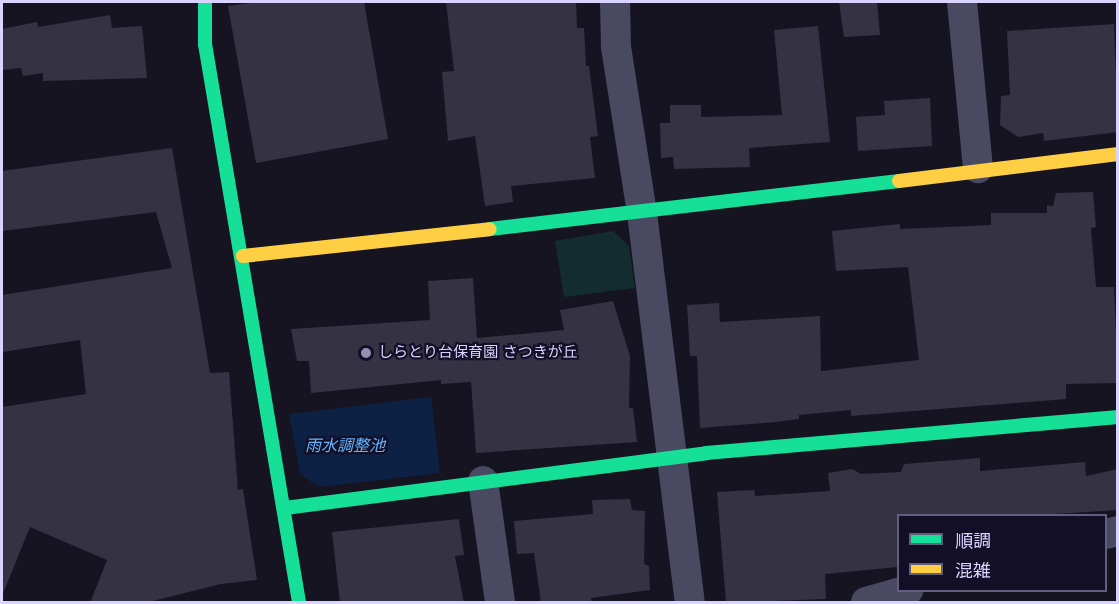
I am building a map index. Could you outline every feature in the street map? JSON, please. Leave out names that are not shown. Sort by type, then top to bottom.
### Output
[{"type":"street","points":[[205,2],[205,44],[243,256],[299,603]]},
{"type":"street","points":[[615,2],[616,46],[642,213],[690,603]]},
{"type":"street","points":[[962,2],[978,168]]},
{"type":"street","points":[[243,256],[642,213],[978,168],[1118,154]]},
{"type":"street","points":[[285,508],[483,481],[671,460],[706,453],[1118,417]]},
{"type":"street","points":[[483,481],[500,603]]},
{"type":"street","points":[[866,603],[904,592]]},
{"type":"green space","points":[[613,231],[629,246],[635,288],[564,297],[555,241]]},
{"type":"water","name":"雨水調整池","points":[[431,397],[440,473],[319,487],[300,474],[289,414]]},
{"type":"building","points":[[257,2],[364,2],[388,139],[256,163],[228,6]]},
{"type":"building","points":[[446,2],[576,2],[577,28],[584,28],[586,66],[589,66],[598,136],[590,137],[595,178],[511,186],[513,202],[485,206],[475,136],[448,141],[442,72],[454,71]]},
{"type":"building","points":[[839,2],[877,2],[880,35],[844,37]]},
{"type":"building","points":[[110,15],[112,28],[142,26],[147,78],[43,81],[43,73],[23,76],[21,68],[2,70],[2,29],[37,22],[38,27]]},
{"type":"building","points":[[1114,24],[1118,132],[1044,141],[1043,133],[1018,137],[1000,125],[1001,96],[1010,95],[1007,31]]},
{"type":"building","points":[[818,26],[830,142],[749,148],[750,167],[674,169],[673,157],[661,158],[660,123],[670,123],[670,105],[701,105],[701,117],[782,115],[774,30]]},
{"type":"building","points":[[930,98],[932,146],[858,151],[856,117],[885,115],[884,101]]},
{"type":"building","points":[[172,148],[210,373],[229,372],[238,490],[243,489],[257,580],[221,584],[145,603],[90,603],[107,560],[30,527],[2,596],[2,407],[86,394],[80,340],[2,352],[2,295],[172,268],[156,212],[2,231],[2,171]]},
{"type":"building","points":[[1093,192],[1096,227],[1091,228],[1096,287],[1114,287],[1118,383],[1066,384],[1066,399],[851,416],[851,410],[799,415],[799,419],[776,422],[700,428],[697,356],[690,356],[687,305],[719,303],[720,322],[820,316],[821,371],[919,360],[908,267],[836,271],[832,231],[900,224],[900,229],[991,225],[991,213],[1047,213],[1047,205],[1053,206],[1056,193]]},
{"type":"building","points":[[473,278],[477,338],[564,330],[560,310],[613,301],[630,356],[629,408],[633,408],[637,442],[476,453],[471,382],[441,384],[441,380],[311,393],[309,361],[297,361],[291,329],[430,320],[428,281]]},
{"type":"building","points":[[980,458],[980,471],[1085,462],[1086,476],[1118,469],[1118,510],[1055,514],[897,514],[897,567],[825,574],[826,599],[726,603],[717,492],[754,490],[755,496],[830,491],[828,473],[852,469],[861,474],[901,472],[904,464]]},
{"type":"building","points":[[630,499],[632,510],[645,511],[644,564],[649,566],[650,590],[591,598],[592,603],[541,603],[534,553],[517,554],[514,521],[593,514],[592,500]]},
{"type":"building","points":[[459,519],[464,555],[455,556],[464,603],[340,603],[332,532]]},
{"type":"traffic: fast","points":[[205,2],[205,44],[299,602]]},
{"type":"traffic: fast","points":[[490,229],[899,181]]},
{"type":"traffic: fast","points":[[285,508],[706,453],[1118,417]]},
{"type":"traffic: slow","points":[[899,181],[1118,154]]},
{"type":"traffic: slow","points":[[243,256],[490,229]]},
{"type":"place","name":"しらとり台保育園 さつきが丘","points":[[366,353]]}]
